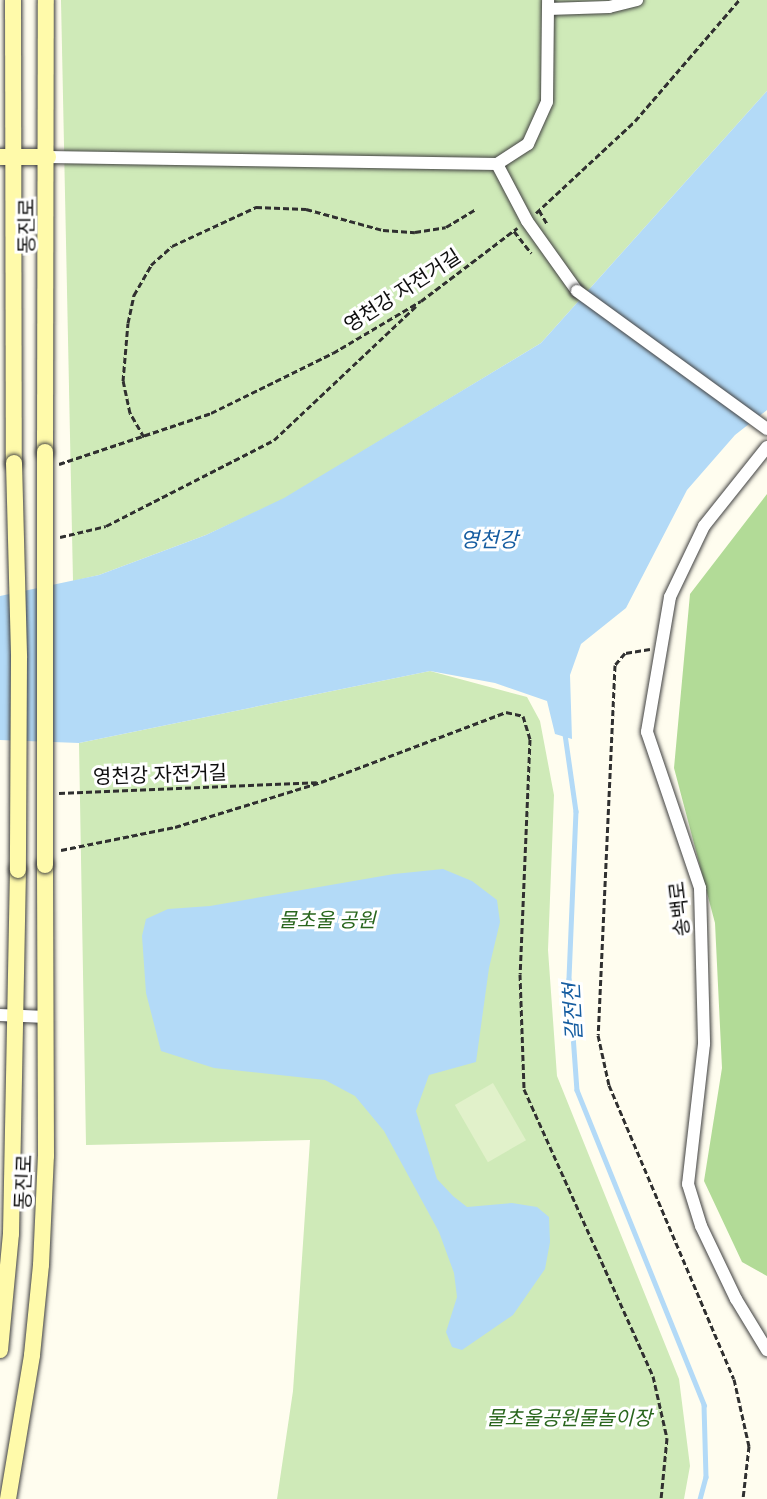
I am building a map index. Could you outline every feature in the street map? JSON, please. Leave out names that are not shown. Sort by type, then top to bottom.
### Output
[{"type":"street","name":"동진로","points":[[0,1350],[11,1234],[7,1016],[18,870],[19,658],[7,157],[13,0]]},
{"type":"street","name":"동진로","points":[[8,1499],[32,1355],[40,1265],[46,1017],[45,865],[50,459],[46,0]]},
{"type":"street","points":[[7,157],[496,164],[528,144],[547,102],[548,4],[609,7],[637,0]]},
{"type":"street","points":[[496,164],[527,221],[577,291],[767,429]]},
{"type":"street","name":"송백로","points":[[767,447],[704,526],[670,597],[647,732],[700,888],[704,1044],[688,1184],[701,1226],[736,1299],[767,1350]]},
{"type":"street","points":[[7,1016],[46,1017]]},
{"type":"path","name":"영천강 자전거길","points":[[50,459],[144,437],[211,413],[333,353],[421,301],[527,221],[635,121],[739,0]]},
{"type":"path","points":[[144,437],[130,413],[123,381],[127,333],[134,295],[151,265],[172,246],[256,207],[306,209],[383,230],[415,232],[446,227],[476,209]]},
{"type":"path","points":[[53,538],[106,526],[274,440],[421,301]]},
{"type":"path","points":[[661,648],[625,653],[615,665],[598,1035],[609,1086],[734,1379],[749,1446],[743,1499]]},
{"type":"path","points":[[58,850],[175,827],[321,782],[506,712],[523,716],[530,739],[520,974],[524,1089],[653,1376],[667,1438],[661,1499]]},
{"type":"path","name":"영천강 자전거길","points":[[48,793],[321,782]]},
{"type":"green space","points":[[61,0],[767,0],[767,91],[541,343],[284,499],[206,535],[99,575],[73,581]]},
{"type":"green space","points":[[767,494],[767,1276],[742,1262],[704,1181],[722,1068],[715,923],[674,768],[690,594]]},
{"type":"green space","name":"물초울 공원","points":[[430,671],[527,697],[540,721],[554,795],[548,950],[557,1076],[679,1379],[690,1466],[684,1499],[277,1499],[293,1391],[310,1140],[86,1145],[79,743]]},
{"type":"green space","points":[[493,1083],[526,1140],[488,1162],[455,1105]]},
{"type":"water","name":"영천강","points":[[767,91],[767,410],[735,435],[687,490],[626,608],[581,644],[570,675],[572,739],[555,734],[547,701],[495,683],[430,671],[79,743],[0,740],[0,596],[99,575],[206,535],[284,498],[541,343]]},
{"type":"water","points":[[443,869],[472,881],[497,900],[500,922],[489,968],[476,1062],[429,1075],[416,1111],[437,1179],[453,1196],[467,1207],[512,1203],[537,1207],[549,1217],[550,1242],[545,1269],[513,1315],[462,1350],[452,1347],[446,1332],[457,1297],[454,1273],[439,1232],[384,1131],[355,1096],[325,1080],[214,1068],[161,1051],[146,993],[142,936],[146,919],[168,909],[210,906],[394,874]]},
{"type":"waterway","name":"갈전천","points":[[565,734],[576,811],[569,979],[577,1090],[704,1405],[706,1477],[700,1499]]},
{"type":"park label","name":"물초울공원물놀이장","points":[[569,1417]]}]
